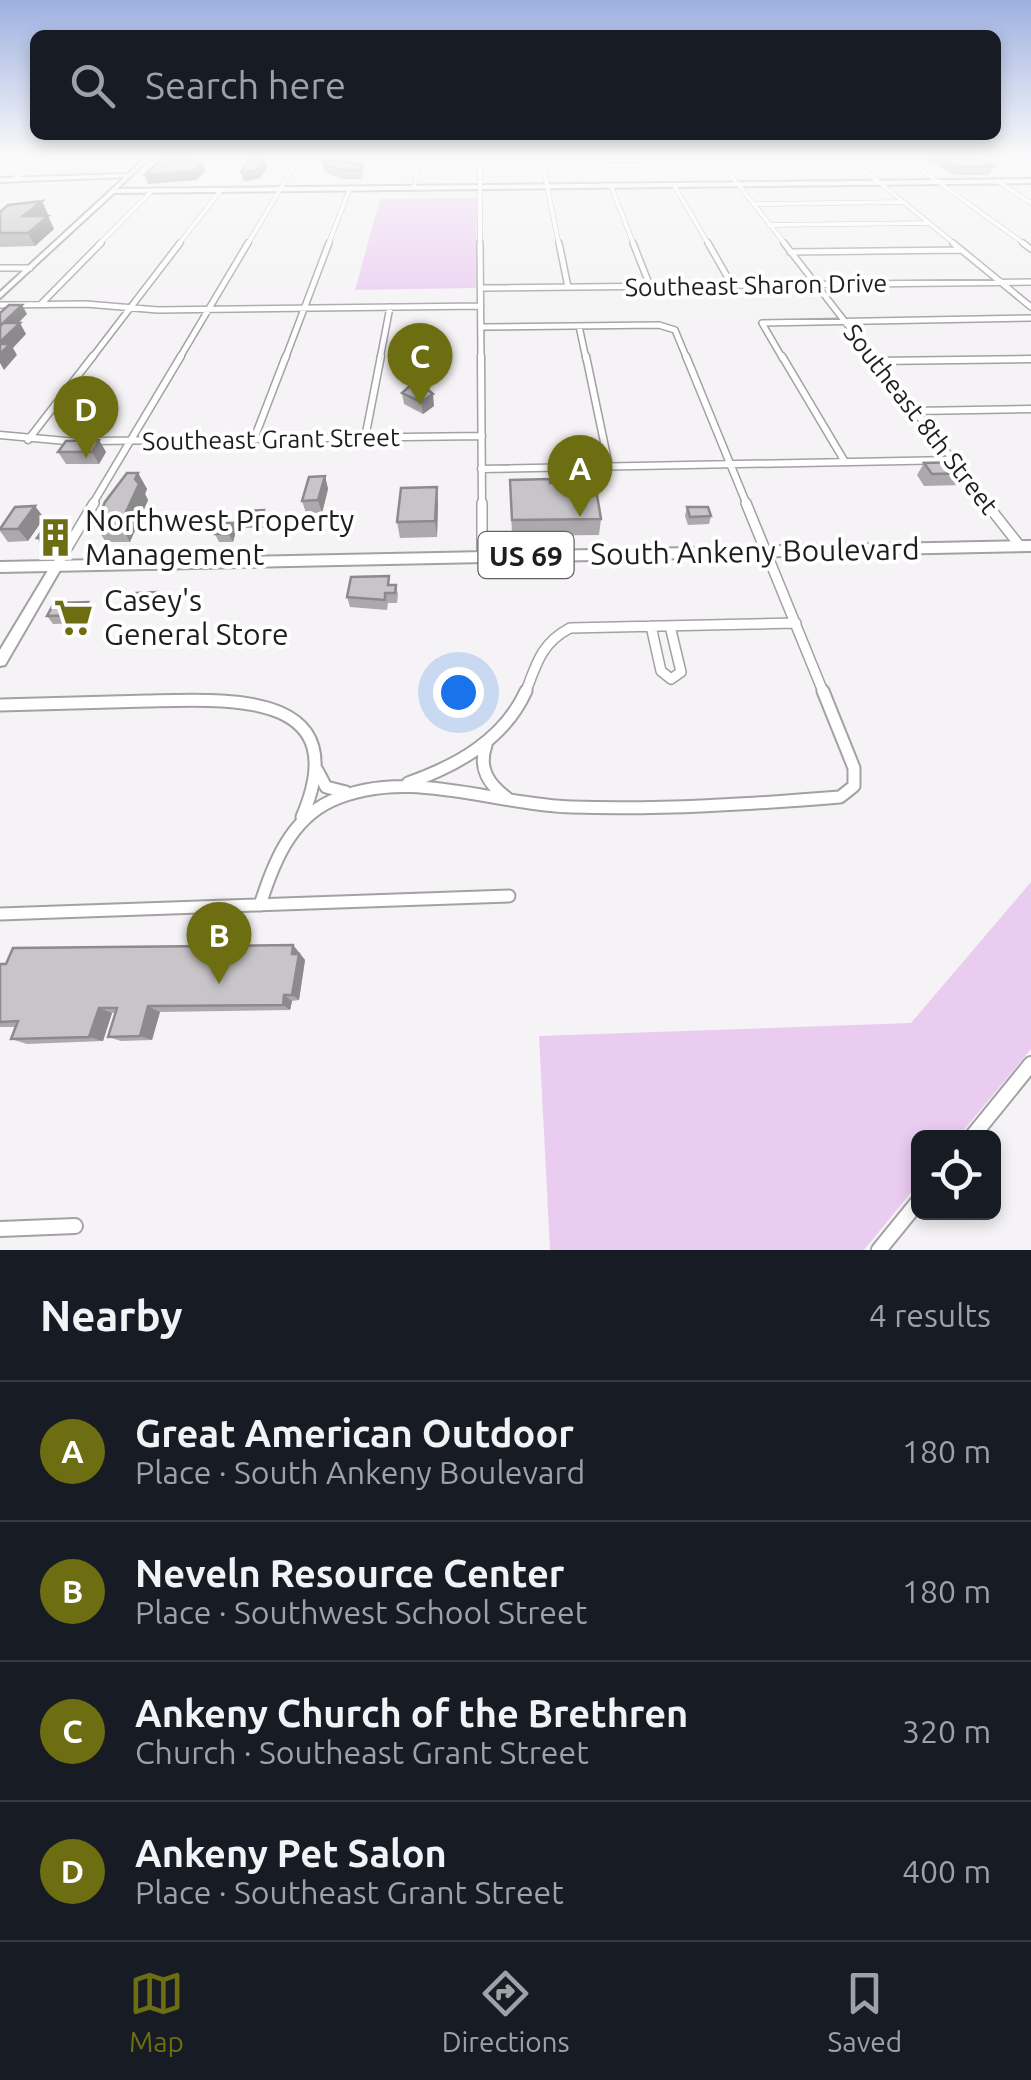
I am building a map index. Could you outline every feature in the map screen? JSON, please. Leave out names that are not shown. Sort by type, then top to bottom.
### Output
[{"type":"main road","name":"South Ankeny Boulevard","points":[[0,568],[1026,546]]},
{"type":"street","points":[[0,296],[87,214]]},
{"type":"street","points":[[42,304],[129,214]]},
{"type":"street","points":[[28,440],[203,214]]},
{"type":"street","points":[[0,661],[266,214]]},
{"type":"street","points":[[254,439],[340,214]]},
{"type":"street","points":[[481,214],[482,556]]},
{"type":"street","points":[[554,214],[568,287]]},
{"type":"street","points":[[622,214],[650,286]]},
{"type":"street","points":[[691,214],[732,285]]},
{"type":"street","name":"Southeast 8th Street","points":[[761,214],[953,460],[1026,546]]},
{"type":"street","points":[[918,214],[1031,307]]},
{"type":"street","points":[[983,214],[1031,249]]},
{"type":"street","points":[[770,225],[929,223]]},
{"type":"street","points":[[790,252],[961,250]]},
{"type":"street","points":[[0,268],[30,268]]},
{"type":"street","name":"Southeast Sharon Drive","points":[[480,288],[1031,282]]},
{"type":"street","points":[[0,304],[208,310],[480,306]]},
{"type":"street","points":[[365,438],[390,308]]},
{"type":"street","points":[[845,462],[762,325],[768,321],[1031,318]]},
{"type":"street","points":[[386,787],[456,790],[538,806],[827,798],[854,786],[854,768],[675,330],[658,325],[481,327]]},
{"type":"street","points":[[579,326],[610,466]]},
{"type":"street","points":[[876,362],[1031,360]]},
{"type":"street","points":[[914,411],[1031,409]]},
{"type":"street","name":"Southeast Grant Street","points":[[0,435],[28,440],[482,436]]},
{"type":"street","points":[[481,469],[953,460]]},
{"type":"street","points":[[300,822],[330,801],[354,792],[386,787],[444,768],[490,738],[518,706],[541,647],[549,638],[570,628],[796,623]]},
{"type":"street","points":[[651,626],[662,671],[671,679],[679,678],[681,672],[670,626]]},
{"type":"street","points":[[0,705],[254,700],[280,708],[301,724],[310,736],[326,787],[354,792]]},
{"type":"street","points":[[490,738],[482,756],[488,780],[517,803]]},
{"type":"street","points":[[260,905],[275,861],[300,822],[312,794],[317,768]]},
{"type":"street","points":[[0,914],[509,896]]},
{"type":"street","points":[[977,1130],[1031,1064]]},
{"type":"street","points":[[879,1250],[911,1211]]},
{"type":"street","points":[[0,1229],[75,1226]]},
{"type":"shaded area","points":[[376,214],[477,214],[476,288],[355,290]]},
{"type":"shaded area","points":[[1031,882],[1031,1049],[964,1130],[911,1130],[911,1193],[864,1250],[550,1250],[539,1036],[911,1023]]},
{"type":"building","points":[[0,214],[48,216],[28,233],[0,233]]},
{"type":"building","points":[[9,305],[22,305],[0,326],[0,313]]},
{"type":"building","points":[[20,323],[0,342],[0,326]]},
{"type":"building","points":[[412,384],[433,394],[421,402],[402,393]]},
{"type":"building","points":[[99,440],[92,452],[58,452],[66,441]]},
{"type":"building","points":[[963,462],[971,473],[932,474],[924,463]]},
{"type":"building","points":[[127,473],[138,473],[135,479],[139,484],[120,525],[95,526],[105,502]]},
{"type":"building","points":[[325,476],[318,500],[302,501],[309,477]]},
{"type":"building","points":[[550,479],[550,483],[595,483],[601,519],[512,520],[510,480]]},
{"type":"building","points":[[437,487],[435,521],[397,522],[401,488]]},
{"type":"building","points":[[35,506],[18,529],[0,529],[15,507]]},
{"type":"building","points":[[687,507],[708,507],[711,516],[690,517]]},
{"type":"building","points":[[264,510],[261,520],[243,520],[246,511]]},
{"type":"building","points":[[50,519],[62,519],[49,538],[37,538]]},
{"type":"building","points":[[219,523],[233,523],[229,534],[215,534]]},
{"type":"building","points":[[389,576],[388,585],[396,585],[395,593],[385,593],[385,600],[347,597],[351,577]]},
{"type":"building","points":[[157,592],[154,601],[132,602],[136,593]]},
{"type":"building","points":[[88,602],[80,615],[47,616],[54,603]]},
{"type":"building","points":[[293,945],[292,954],[299,954],[292,995],[284,995],[283,1005],[148,1006],[140,1036],[108,1037],[117,1008],[99,1008],[89,1037],[11,1039],[18,1021],[0,1022],[0,964],[6,964],[13,948]]},
{"type":"place","name":"Ankeny Church of the Brethren","points":[[420,405]]},
{"type":"place","name":"Ankeny Pet Salon","points":[[86,458]]},
{"type":"place","name":"Great American Outdoor","points":[[580,517]]},
{"type":"place","name":"Northwest Property Management","points":[[55,537]]},
{"type":"place","name":"Casey's General Store","points":[[74,617]]},
{"type":"place","name":"Neveln Resource Center","points":[[219,984]]}]
